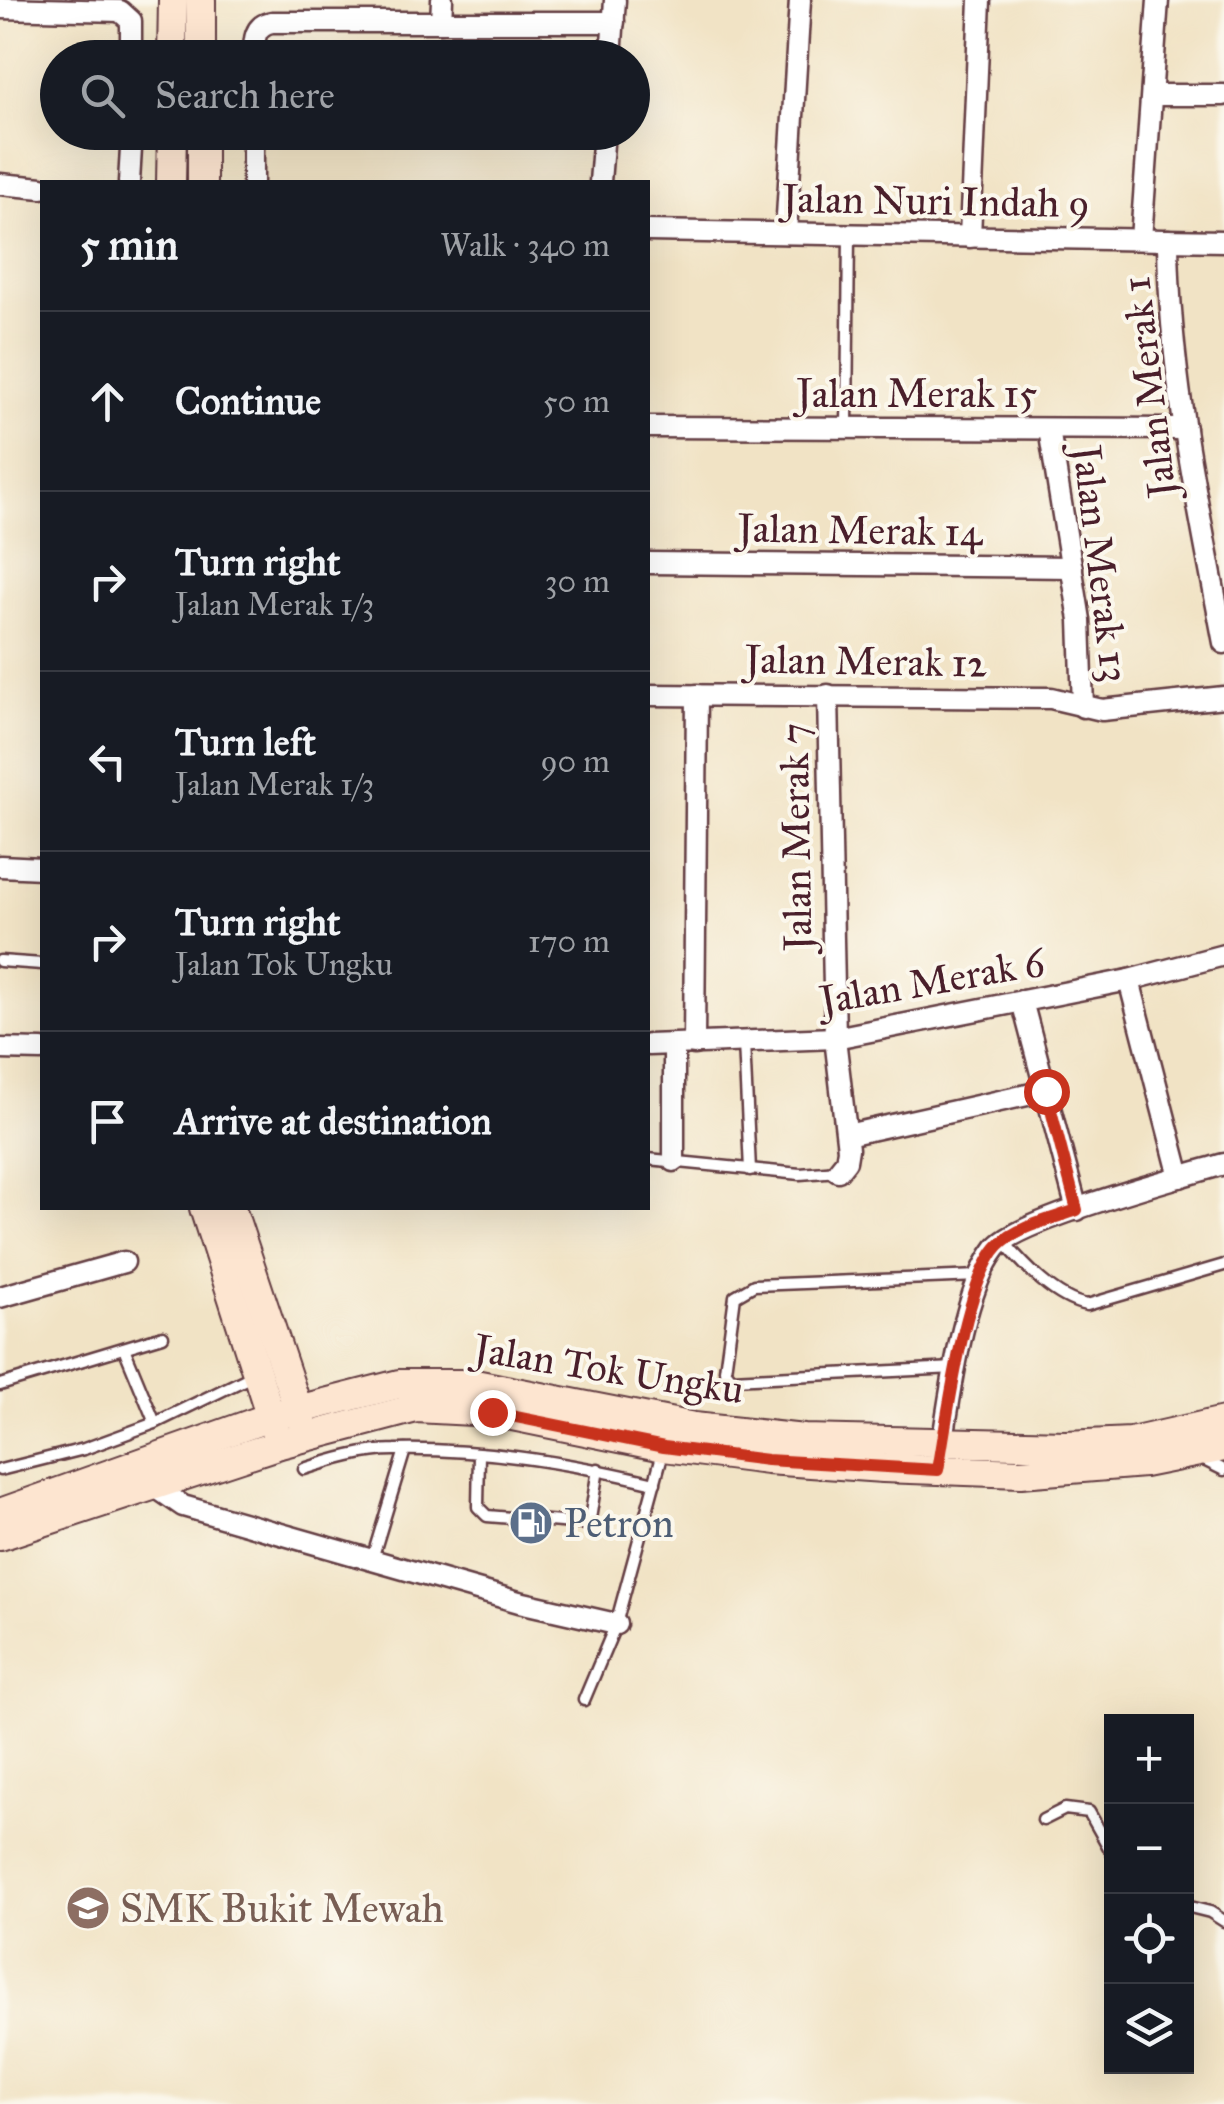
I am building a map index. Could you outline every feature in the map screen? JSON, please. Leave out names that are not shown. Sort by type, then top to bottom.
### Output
[{"type":"main road","points":[[172,40],[173,0]]},
{"type":"main road","points":[[201,0],[201,40]]},
{"type":"main road","points":[[171,180],[172,150]]},
{"type":"main road","points":[[202,150],[202,180]]},
{"type":"main road","points":[[205,1210],[280,1444]]},
{"type":"main road","points":[[232,1210],[303,1423]]},
{"type":"main road","name":"Jalan Tok Ungku","points":[[0,1536],[280,1444],[303,1423],[399,1384],[474,1384],[694,1427],[941,1456],[1022,1472],[1144,1463],[1224,1447]]},
{"type":"main road","name":"Jalan Tok Ungku","points":[[0,1513],[270,1416],[303,1423],[362,1420],[416,1408],[492,1412],[664,1447],[767,1460],[941,1456],[1131,1442],[1224,1421]]},
{"type":"street","points":[[441,22],[442,0]]},
{"type":"street","points":[[612,40],[616,0]]},
{"type":"street","points":[[786,233],[800,0]]},
{"type":"street","points":[[970,238],[980,0]]},
{"type":"street","points":[[1141,239],[1158,0]]},
{"type":"street","points":[[0,8],[120,11],[131,21],[131,40]]},
{"type":"street","points":[[255,40],[256,32],[265,23],[614,22]]},
{"type":"street","points":[[1154,95],[1224,95]]},
{"type":"street","points":[[129,180],[131,150]]},
{"type":"street","points":[[253,180],[254,150]]},
{"type":"street","points":[[600,180],[603,150]]},
{"type":"street","points":[[0,184],[40,188]]},
{"type":"street","name":"Jalan Nuri Indah 9","points":[[650,232],[1224,241]]},
{"type":"street","name":"Jalan Merak 1","points":[[1168,240],[1168,300],[1185,429],[1214,532],[1224,643]]},
{"type":"street","name":"Jalan Merak 15","points":[[650,427],[1185,429]]},
{"type":"street","name":"Jalan Merak 13","points":[[1049,429],[1072,567],[1084,670],[1083,707]]},
{"type":"street","name":"Jalan Merak 14","points":[[650,563],[1072,567]]},
{"type":"street","name":"Jalan Merak 12","points":[[650,695],[1051,698],[1102,710],[1224,697]]},
{"type":"street","points":[[674,1161],[684,1045],[696,695]]},
{"type":"street","name":"Jalan Merak 7","points":[[828,695],[835,1038],[846,1136],[846,1161],[838,1171]]},
{"type":"street","points":[[0,866],[40,868]]},
{"type":"street","name":"Jalan Merak 6","points":[[650,1045],[835,1038],[1129,980],[1224,956]]},
{"type":"street","points":[[1129,980],[1180,1177]]},
{"type":"street","points":[[1022,1001],[1077,1210]]},
{"type":"street","points":[[0,1049],[40,1050]]},
{"type":"street","points":[[846,1136],[1046,1091]]},
{"type":"street","points":[[941,1456],[966,1322],[981,1276],[995,1249],[1003,1241],[1077,1210],[1224,1164]]},
{"type":"street","points":[[0,1297],[124,1262]]},
{"type":"street","points":[[150,1484],[182,1506],[519,1602],[616,1624]]},
{"type":"lane","points":[[847,428],[849,234]]},
{"type":"lane","points":[[0,962],[40,964]]},
{"type":"lane","points":[[744,1044],[750,1170]]},
{"type":"lane","points":[[650,1159],[800,1174],[838,1171]]},
{"type":"lane","points":[[1003,1241],[1027,1268],[1070,1300],[1087,1305],[1224,1265]]},
{"type":"lane","points":[[955,1375],[732,1379],[725,1370],[736,1296],[754,1285],[981,1276]]},
{"type":"lane","points":[[0,1384],[163,1336]]},
{"type":"lane","points":[[124,1348],[155,1423]]},
{"type":"lane","points":[[0,1470],[84,1449],[155,1423],[256,1373]]},
{"type":"lane","points":[[362,1420],[373,1453]]},
{"type":"lane","points":[[584,1700],[616,1624],[664,1447]]},
{"type":"lane","points":[[304,1469],[373,1453],[406,1450],[480,1454],[598,1469],[656,1483]]},
{"type":"lane","points":[[372,1560],[406,1450]]},
{"type":"lane","points":[[480,1454],[478,1507],[487,1516],[585,1524],[590,1519],[598,1469]]},
{"type":"lane","points":[[1191,1454],[1224,1470]]},
{"type":"lane","points":[[1043,1820],[1065,1809],[1088,1812],[1104,1840]]},
{"type":"lane","points":[[1194,1908],[1224,1920]]},
{"type":"place","name":"Petron","points":[[531,1523]]},
{"type":"place","name":"SMK Bukit Mewah","points":[[88,1908]]},
{"type":"route","points":[[492,1412],[664,1447],[767,1460],[938,1470],[966,1322],[981,1276],[995,1249],[1020,1232],[1077,1210],[1046,1091]]}]
